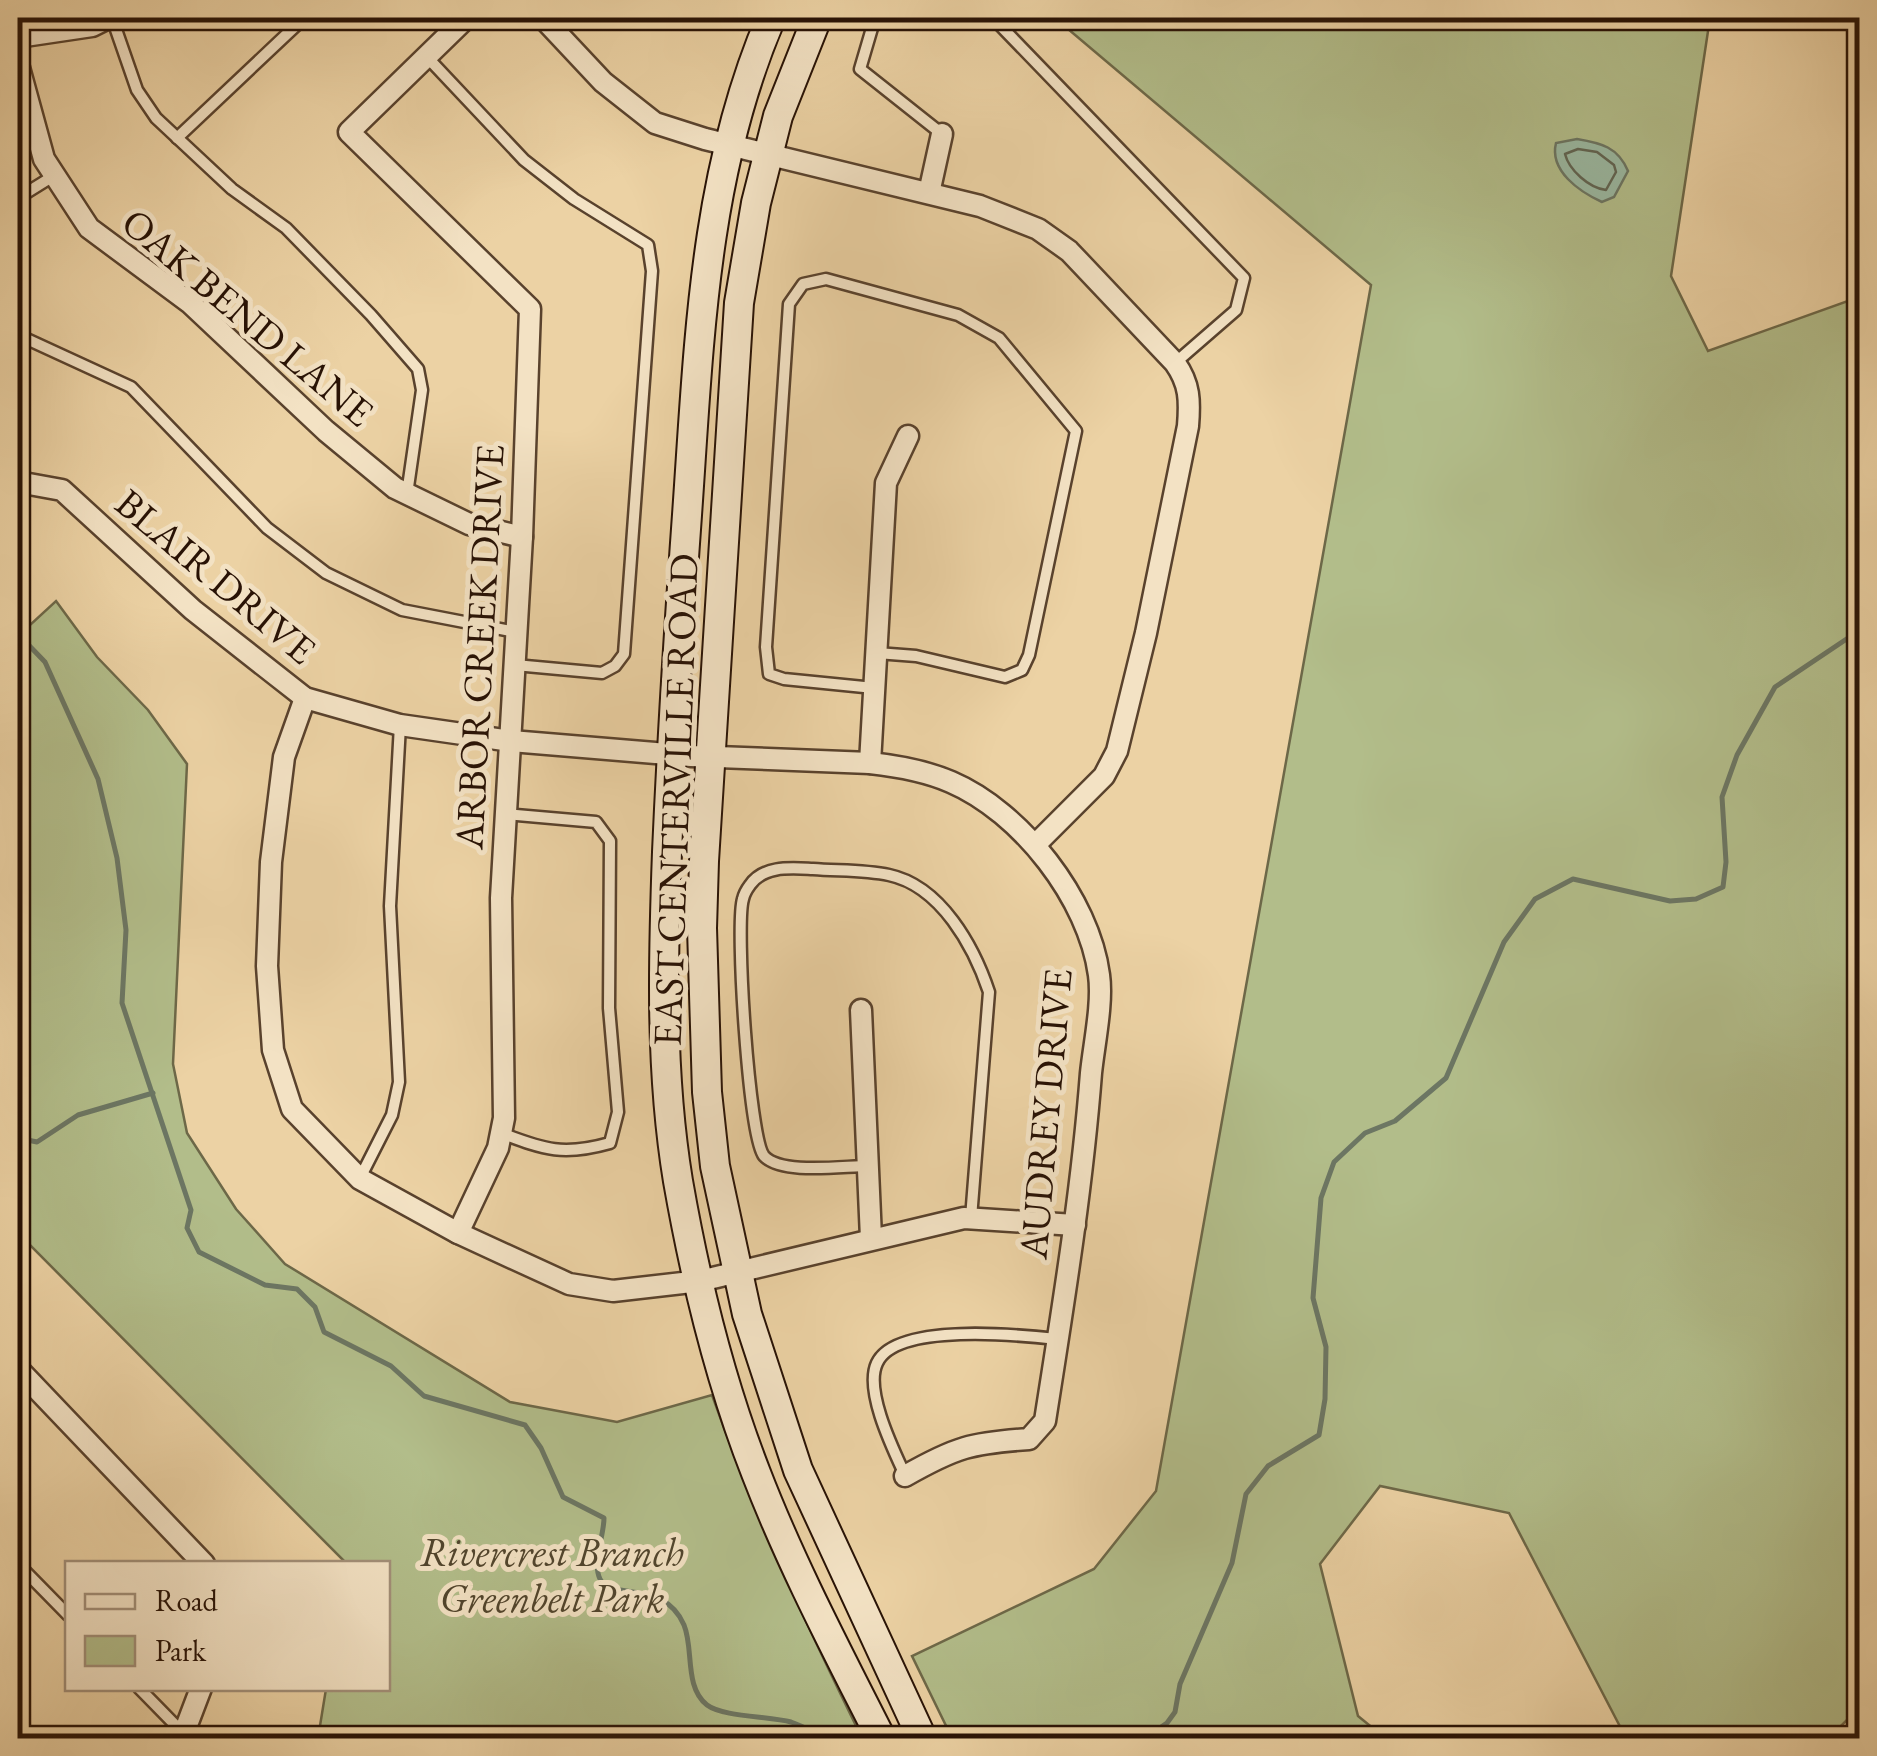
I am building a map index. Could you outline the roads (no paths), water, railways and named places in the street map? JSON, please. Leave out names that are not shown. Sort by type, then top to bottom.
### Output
[{"type":"main road","name":"EAST CENTERVILLE ROAD","points":[[771,18],[729,144],[714,212],[701,305],[672,754],[664,925],[664,1038],[678,1179],[720,1362],[755,1472],[881,1738]]},
{"type":"main road","name":"EAST CENTERVILLE ROAD","points":[[816,18],[778,116],[740,303],[702,928],[707,1092],[715,1166],[752,1330],[798,1470],[922,1738]]},
{"type":"street","points":[[18,37],[92,26],[110,18]]},
{"type":"street","points":[[426,56],[466,18]]},
{"type":"street","points":[[543,18],[603,82],[655,123],[928,193],[1006,215],[1038,229],[1069,251],[1181,371],[1190,404],[1188,426],[1142,651],[1117,750],[1104,776],[1035,845]]},
{"type":"street","name":"ARBOR CREEK DRIVE","points":[[426,56],[349,132],[530,308],[522,537],[501,898],[506,1086],[498,1148],[458,1233]]},
{"type":"street","name":"OAK BEND LANE","points":[[18,64],[44,159],[89,228],[190,303],[326,431],[395,488],[469,524],[522,537]]},
{"type":"street","points":[[928,193],[942,134]]},
{"type":"street","points":[[870,762],[886,484],[908,436]]},
{"type":"street","name":"BLAIR DRIVE","points":[[18,482],[62,490],[193,610],[305,698],[400,725],[511,741],[672,754]]},
{"type":"street","points":[[305,698],[284,756],[271,862],[268,966],[273,1050],[292,1109],[360,1179],[458,1233],[569,1284],[591,1290],[700,1281],[871,1238],[971,1218],[1075,1225]]},
{"type":"street","name":"AUDREY DRIVE","points":[[672,754],[870,762],[952,782],[975,795],[1035,845],[1084,919],[1099,976],[1084,1158],[1045,1422],[1029,1439],[980,1442],[950,1450],[906,1476]]},
{"type":"street","points":[[861,1010],[871,1238]]},
{"type":"street","points":[[18,1369],[201,1561]]},
{"type":"street","points":[[183,1736],[200,1691]]},
{"type":"lane","points":[[110,18],[136,90],[156,118],[232,190],[286,228],[418,369],[422,390],[406,494]]},
{"type":"lane","points":[[177,138],[304,18]]},
{"type":"lane","points":[[874,18],[860,70],[942,134]]},
{"type":"lane","points":[[993,18],[1244,278],[1236,310],[1181,371]]},
{"type":"lane","points":[[426,56],[524,160],[574,199],[648,246],[652,271],[624,654],[602,672],[515,666]]},
{"type":"lane","points":[[18,198],[55,176]]},
{"type":"lane","points":[[874,688],[769,674],[766,647],[790,304],[803,284],[826,279],[958,314],[1000,338],[1076,431],[1029,655],[1022,670],[1005,677],[916,656],[876,653]]},
{"type":"lane","points":[[18,335],[131,387],[267,528],[326,573],[402,610],[517,632]]},
{"type":"lane","points":[[360,1179],[392,1115],[398,1082],[390,906],[400,725]]},
{"type":"lane","points":[[501,1133],[534,1146],[578,1152],[610,1143],[618,1112],[609,1008],[610,840],[596,822],[505,814]]},
{"type":"lane","points":[[868,1166],[788,1167],[766,1158],[760,1148],[752,1122],[742,900],[752,882],[767,871],[792,868],[892,876],[919,890],[941,908],[966,938],[989,992],[971,1218]]},
{"type":"lane","points":[[906,1476],[884,1430],[875,1385],[876,1364],[886,1352],[916,1340],[974,1332],[1058,1340]]},
{"type":"lane","points":[[18,1564],[65,1612]]},
{"type":"lane","points":[[143,1691],[183,1736]]},
{"type":"water","points":[[1577,139],[1608,148],[1624,163],[1628,171],[1614,197],[1602,202],[1576,186],[1562,171],[1557,163],[1556,143]]},
{"type":"waterway","points":[[1145,1738],[1167,1723],[1175,1712],[1180,1684],[1232,1563],[1246,1494],[1268,1466],[1319,1435],[1325,1399],[1326,1347],[1313,1298],[1321,1198],[1334,1162],[1365,1133],[1395,1121],[1446,1078],[1504,942],[1535,899],[1573,879],[1670,901],[1696,899],[1723,887],[1726,862],[1722,797],[1737,755],[1775,687],[1860,630]]},
{"type":"waterway","points":[[18,634],[45,662],[98,779],[117,858],[126,930],[122,1003],[191,1210],[187,1228],[199,1252],[265,1285],[297,1289],[315,1307],[324,1332],[391,1366],[424,1396],[525,1425],[541,1448],[563,1497],[604,1518],[598,1557],[600,1579],[615,1589],[652,1596],[675,1611],[687,1635],[695,1688],[707,1705],[724,1712],[791,1722],[826,1738]]},
{"type":"waterway","points":[[18,1138],[37,1142],[78,1115],[153,1093]]},
{"type":"park label","name":"Rivercrest Branch Greenbelt Park","points":[[552,1575]]}]
